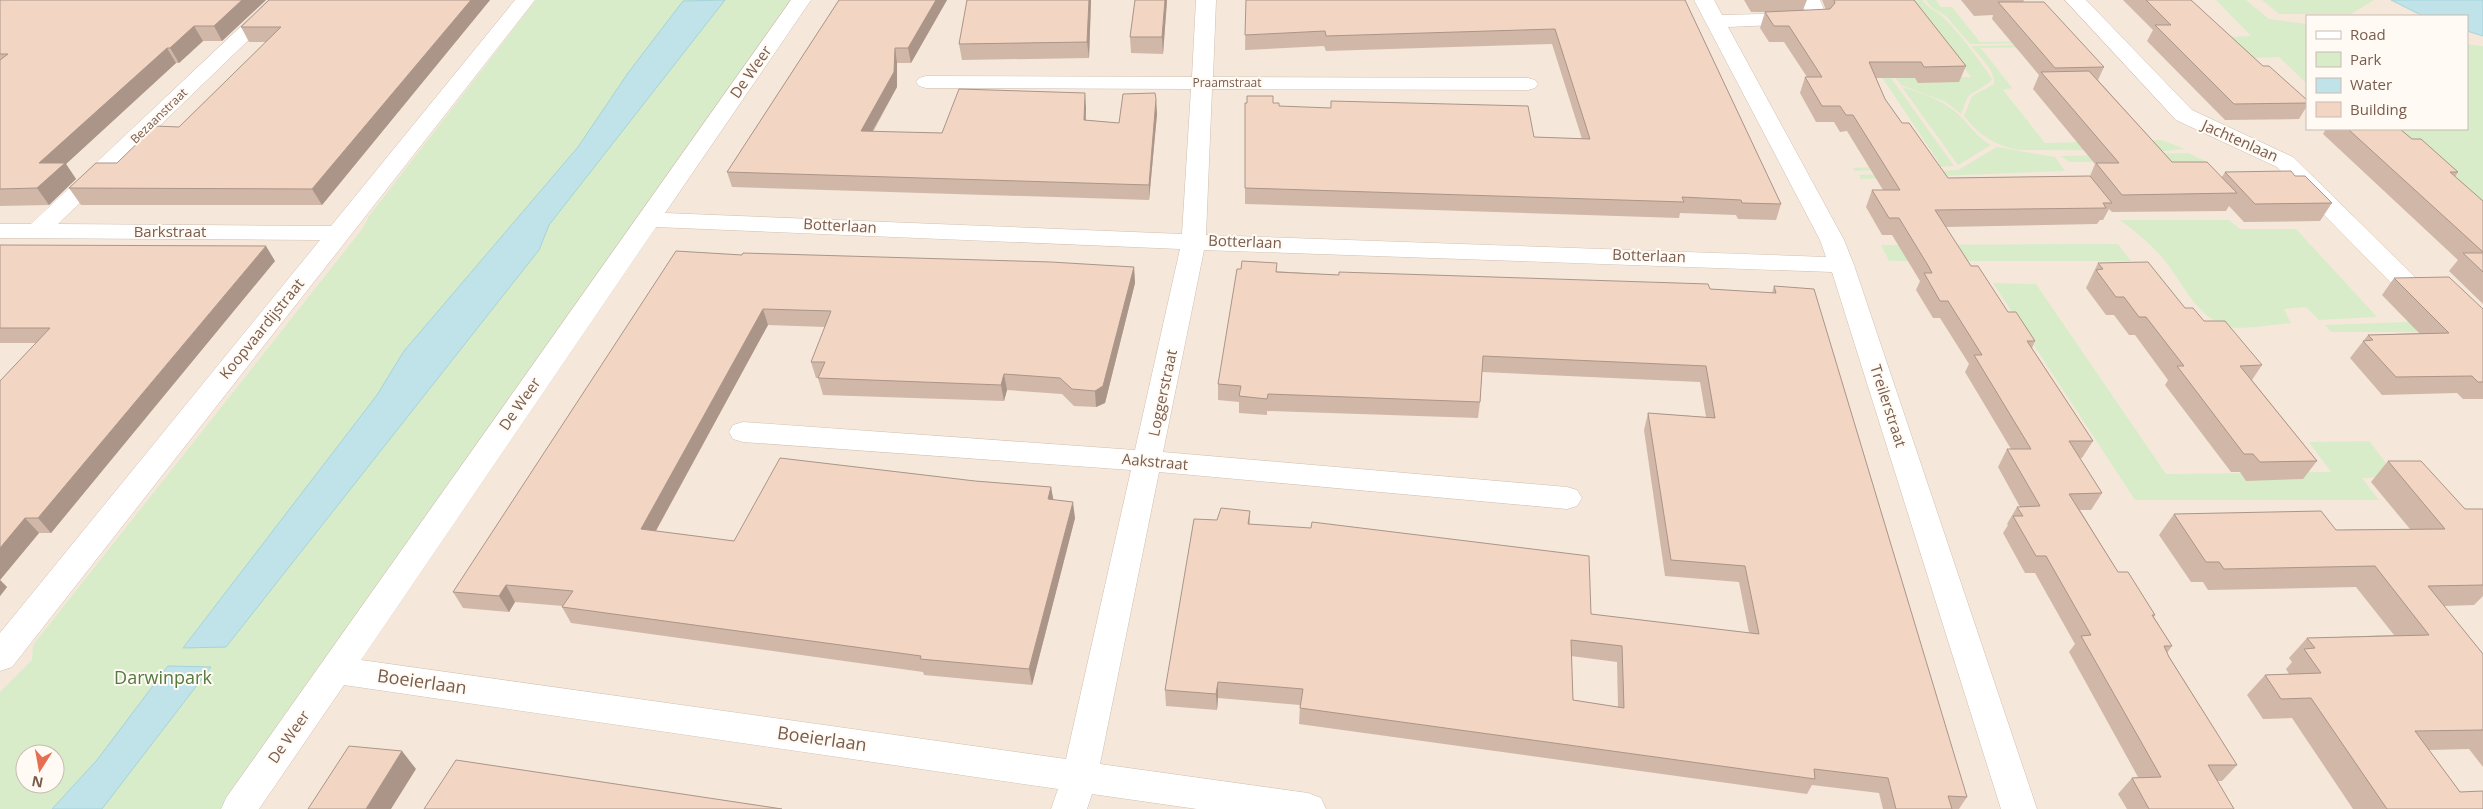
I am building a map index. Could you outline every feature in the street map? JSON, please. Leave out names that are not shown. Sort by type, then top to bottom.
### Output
[{"type":"street","name":"Bezaanstraat","points":[[36,231],[280,0]]},
{"type":"street","name":"Koopvaardijstraat","points":[[0,658],[525,0]]},
{"type":"street","name":"De Weer","points":[[239,809],[801,0]]},
{"type":"street","name":"Loggerstraat","points":[[1069,809],[1080,776],[1149,461],[1194,240],[1206,0]]},
{"type":"street","name":"Treilerstraat","points":[[1711,5],[1818,18],[1810,0]]},
{"type":"street","name":"Jachtenlaan","points":[[2074,0],[2184,115],[2285,162],[2406,283]]},
{"type":"street","name":"Treilerstraat","points":[[1711,5],[1832,240],[1842,265],[2019,809]]},
{"type":"street","name":"Praamstraat","points":[[926,82],[1528,84]]},
{"type":"street","name":"Botterlaan","points":[[647,220],[791,224],[1063,237],[1696,258],[1842,265]]},
{"type":"street","name":"Barkstraat","points":[[0,231],[339,232]]},
{"type":"street","name":"Aakstraat","points":[[743,432],[1149,461],[1567,498]]},
{"type":"street","name":"Boeierlaan","points":[[337,670],[1308,809]]},
{"type":"shaded area","points":[[0,0],[2483,0],[2483,809],[0,809]]},
{"type":"green space","name":"Darwinpark","points":[[536,0],[791,0],[663,185],[319,666],[221,809],[0,809],[0,692],[32,660],[33,645],[363,228],[369,216]]},
{"type":"green space","points":[[1909,0],[1922,0],[1943,17],[1969,47],[1992,79],[1989,83],[1968,96],[1961,114],[1946,102],[1901,85],[1864,36],[1900,77],[1971,77],[1921,8],[1915,8]]},
{"type":"green space","points":[[1926,0],[1936,0],[1941,7],[1952,7],[1980,42],[2049,41],[2051,43],[1970,44],[1946,16],[1931,7]]},
{"type":"green space","points":[[2216,0],[2246,0],[2269,19],[2306,24],[2306,83],[2279,57],[2250,58],[2229,37],[2251,36]]},
{"type":"green space","points":[[2262,0],[2374,0],[2351,14],[2279,14]]},
{"type":"green space","points":[[1861,36],[1954,166],[1855,171],[1853,168],[1940,164],[1865,52]]},
{"type":"green space","points":[[2052,44],[2054,47],[1981,48],[2012,88],[2003,90],[2045,143],[2162,140],[2185,149],[2166,151],[2018,150],[1994,142],[1976,129],[1964,116],[1972,96],[1994,84],[1994,79],[1986,64],[1971,46]]},
{"type":"green space","points":[[2468,44],[2483,46],[2483,232],[2364,130],[2468,130]]},
{"type":"green space","points":[[1902,87],[1926,95],[1948,106],[1978,136],[1991,145],[1958,165]]},
{"type":"green space","points":[[1997,147],[2055,157],[2065,171],[1861,179],[1859,175],[1958,170]]},
{"type":"green space","points":[[2188,153],[2207,162],[2069,162],[2061,156]]},
{"type":"green space","points":[[2120,220],[2229,220],[2240,229],[2296,229],[2377,317],[2319,320],[2306,307],[2284,309],[2291,323],[2230,327],[2218,322],[2198,307],[2155,250]]},
{"type":"green space","points":[[2118,244],[2131,261],[1889,261],[1881,245]]},
{"type":"green space","points":[[1993,283],[2036,284],[2166,474],[2331,472],[2309,442],[2369,441],[2397,477],[2362,478],[2379,500],[2135,500]]},
{"type":"green space","points":[[2432,321],[2483,332],[2331,332],[2325,325]]},
{"type":"water","points":[[725,0],[549,225],[539,250],[226,647],[183,648],[377,395],[404,351],[578,147],[628,73],[683,1]]},
{"type":"water","points":[[2391,0],[2483,0],[2483,36],[2468,31],[2468,15],[2421,15]]},
{"type":"water","points":[[168,666],[211,667],[102,809],[52,809],[97,760]]},
{"type":"building","points":[[0,0],[242,0],[214,26],[194,26],[39,163],[65,163],[37,188],[0,189],[0,60],[8,54],[0,54]]},
{"type":"building","points":[[269,0],[471,0],[312,189],[69,188],[96,163],[117,163],[155,126],[179,127],[281,27],[241,27]]},
{"type":"building","points":[[839,0],[936,0],[908,48],[895,48],[894,72],[861,131],[942,133],[959,89],[1085,93],[1084,120],[1119,123],[1123,94],[1155,93],[1149,185],[727,172]]},
{"type":"building","points":[[967,0],[1089,0],[1087,42],[959,44]]},
{"type":"building","points":[[1135,0],[1165,0],[1162,37],[1130,37]]},
{"type":"building","points":[[1246,0],[1685,0],[1781,204],[1742,203],[1741,200],[1682,197],[1684,202],[1245,188],[1245,103],[1247,103],[1247,96],[1273,96],[1273,103],[1279,103],[1279,106],[1331,108],[1331,101],[1528,106],[1534,137],[1590,139],[1555,29],[1326,36],[1325,31],[1245,35]]},
{"type":"building","points":[[1834,0],[1914,0],[1966,66],[1924,67],[1921,62],[1869,62],[1885,99],[1902,123],[1909,123],[1948,178],[2090,176],[2112,203],[2103,203],[2106,208],[1935,210],[1971,266],[1978,266],[2008,312],[2016,312],[2035,341],[2027,341],[2093,441],[2069,441],[2102,493],[2069,494],[2118,572],[2128,572],[2155,615],[2152,615],[2172,646],[2164,646],[2169,657],[2237,765],[2208,765],[2234,809],[2149,809],[2132,778],[2161,777],[2081,636],[2091,635],[2046,556],[2036,556],[2013,516],[2023,516],[2017,507],[2040,506],[2007,449],[2031,449],[1974,355],[1982,355],[1948,301],[1940,301],[1924,273],[1932,273],[1899,218],[1889,218],[1872,190],[1900,190],[1853,115],[1846,115],[1840,106],[1822,106],[1805,77],[1822,77],[1789,26],[1774,26],[1765,12],[1830,9],[1835,3]]},
{"type":"building","points":[[2146,0],[2191,0],[2263,66],[2269,66],[2306,99],[2306,103],[2234,104],[2155,25],[2171,25]]},
{"type":"building","points":[[1998,2],[2044,2],[2104,67],[2055,68]]},
{"type":"building","points":[[2089,71],[2172,162],[2207,162],[2237,193],[2122,195],[2096,163],[2119,163],[2041,72]]},
{"type":"building","points":[[2349,130],[2401,130],[2412,139],[2421,139],[2458,172],[2450,172],[2483,201],[2483,252]]},
{"type":"building","points":[[2291,171],[2295,176],[2305,176],[2332,203],[2255,204],[2225,172]]},
{"type":"building","points":[[0,245],[266,246],[38,518],[25,518],[0,548],[0,381],[50,328],[0,328]]},
{"type":"building","points":[[676,251],[742,255],[743,253],[1051,262],[1134,267],[1103,386],[1095,391],[1072,389],[1060,378],[1004,374],[1001,385],[818,378],[825,362],[811,362],[831,311],[763,309],[641,529],[734,541],[780,458],[975,481],[1051,487],[1048,499],[1073,502],[1029,669],[920,659],[921,656],[562,607],[573,591],[506,585],[499,596],[453,592]]},
{"type":"building","points":[[2463,253],[2483,253],[2483,272]]},
{"type":"building","points":[[1242,261],[1277,263],[1276,272],[1339,275],[1339,272],[1708,284],[1710,289],[1776,293],[1774,286],[1814,289],[1967,797],[1948,796],[1952,809],[1896,809],[1888,778],[1814,769],[1815,779],[1300,708],[1303,689],[1218,682],[1216,694],[1165,690],[1194,519],[1217,520],[1221,508],[1250,511],[1248,524],[1311,528],[1312,522],[1589,556],[1591,614],[1759,634],[1745,566],[1671,560],[1648,413],[1715,418],[1706,366],[1483,356],[1480,402],[1268,394],[1267,399],[1239,396],[1241,386],[1218,384],[1237,269],[1241,269]],"holes":[[[1571,640],[1622,646],[1624,708],[1573,700]]]},
{"type":"building","points":[[2148,262],[2185,308],[2193,308],[2204,321],[2225,321],[2262,365],[2240,366],[2317,461],[2260,462],[2253,454],[2244,454],[2177,366],[2184,366],[2146,317],[2139,317],[2124,297],[2116,297],[2096,270],[2103,269],[2098,263]]},
{"type":"building","points":[[2449,277],[2483,309],[2483,382],[2478,382],[2472,376],[2396,377],[2363,341],[2373,340],[2368,335],[2449,333],[2394,278]]},
{"type":"building","points":[[2388,461],[2421,461],[2465,509],[2483,509],[2483,585],[2428,586],[2483,654],[2483,730],[2415,731],[2460,792],[2483,791],[2483,809],[2387,809],[2311,698],[2281,699],[2265,675],[2321,673],[2304,649],[2315,648],[2307,638],[2429,635],[2375,566],[2224,569],[2219,562],[2206,562],[2174,514],[2321,511],[2336,530],[2445,529]]},
{"type":"building","points":[[349,746],[402,751],[366,809],[308,809]]},
{"type":"building","points":[[456,760],[782,809],[424,809]]}]
